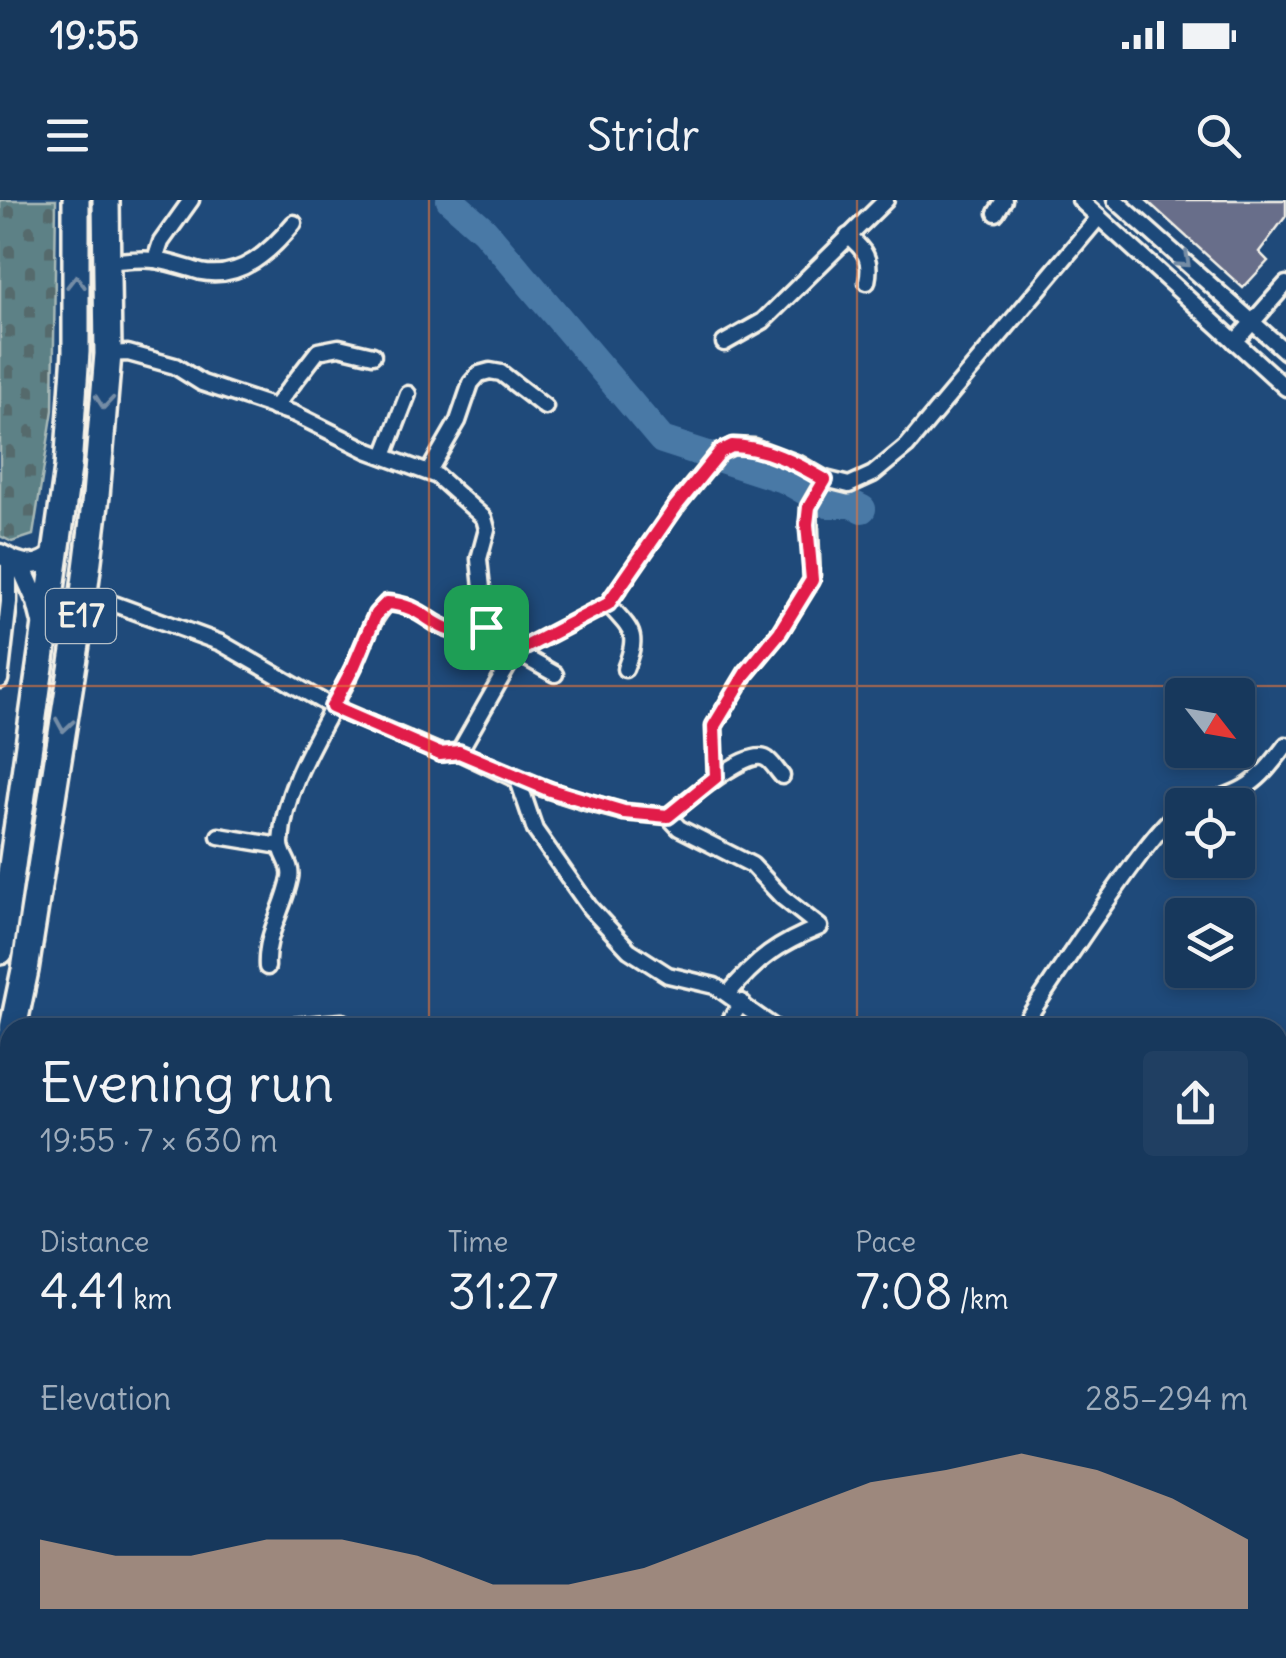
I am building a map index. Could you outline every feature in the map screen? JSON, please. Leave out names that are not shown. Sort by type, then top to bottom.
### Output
[{"type":"highway","name":"E17","points":[[0,951],[68,468],[76,352],[76,200]]},
{"type":"highway","name":"E17","points":[[14,1018],[84,593],[108,354],[106,200]]},
{"type":"street","points":[[155,260],[161,242],[190,200]]},
{"type":"street","points":[[724,343],[763,321],[886,200]]},
{"type":"street","points":[[1080,200],[1286,388]]},
{"type":"street","points":[[1115,200],[1286,352]]},
{"type":"street","points":[[459,752],[516,652],[608,604],[676,506],[720,452],[732,446],[754,447],[799,464],[823,483],[848,485],[873,474],[907,446],[1099,217]]},
{"type":"street","points":[[107,262],[155,260],[206,273],[224,272],[256,262],[294,223]]},
{"type":"street","points":[[848,236],[866,251],[870,269],[867,282]]},
{"type":"street","points":[[1236,342],[1286,284]]},
{"type":"street","points":[[274,408],[318,351],[339,347],[373,355]]},
{"type":"street","points":[[108,354],[128,353],[162,362],[202,383],[295,414],[384,456],[429,472],[484,518],[487,529],[479,560],[486,627],[516,652],[555,674]]},
{"type":"street","points":[[429,472],[479,374],[501,374],[545,407]]},
{"type":"street","points":[[384,456],[408,394]]},
{"type":"street","points":[[716,777],[714,726],[812,580],[807,524],[809,507],[823,483]]},
{"type":"street","points":[[10,559],[44,562],[56,553]]},
{"type":"street","points":[[10,559],[38,602],[45,632]]},
{"type":"street","points":[[0,680],[10,559]]},
{"type":"street","points":[[84,593],[221,643],[332,707],[440,754],[459,752],[518,780],[624,812],[668,816],[680,828],[752,865],[820,928],[784,942],[760,959],[728,994]]},
{"type":"street","points":[[266,967],[266,949],[292,871],[280,846],[299,771],[354,666],[376,614],[387,603],[406,604],[453,633],[486,627]]},
{"type":"street","points":[[608,604],[634,634],[636,642],[625,669]]},
{"type":"street","points":[[1248,788],[1258,782],[1286,745]]},
{"type":"street","points":[[668,816],[716,777],[756,757],[768,760],[782,776]]},
{"type":"street","points":[[518,780],[534,830],[590,908],[630,950],[668,975],[715,986],[762,1018]]},
{"type":"street","points":[[1028,1018],[1165,823]]},
{"type":"street","points":[[219,836],[280,846]]},
{"type":"street","points":[[732,1018],[742,1002]]},
{"type":"green space","points":[[0,200],[56,200],[53,410],[33,535],[12,542],[0,536]]},
{"type":"building","points":[[1146,200],[1286,200],[1286,216],[1259,252],[1268,261],[1243,288]]},
{"type":"waterway","points":[[450,200],[484,230],[662,440],[786,480],[828,504],[852,504],[862,509]]},
{"type":"route","points":[[732,446],[754,447],[799,464],[825,480],[809,507],[812,580],[805,595],[746,673],[714,726],[716,777],[668,816],[624,812],[518,780],[459,752],[440,754],[332,707],[376,614],[387,603],[406,604],[453,633],[486,627],[516,652],[608,604],[676,506],[720,452],[732,446]]}]
